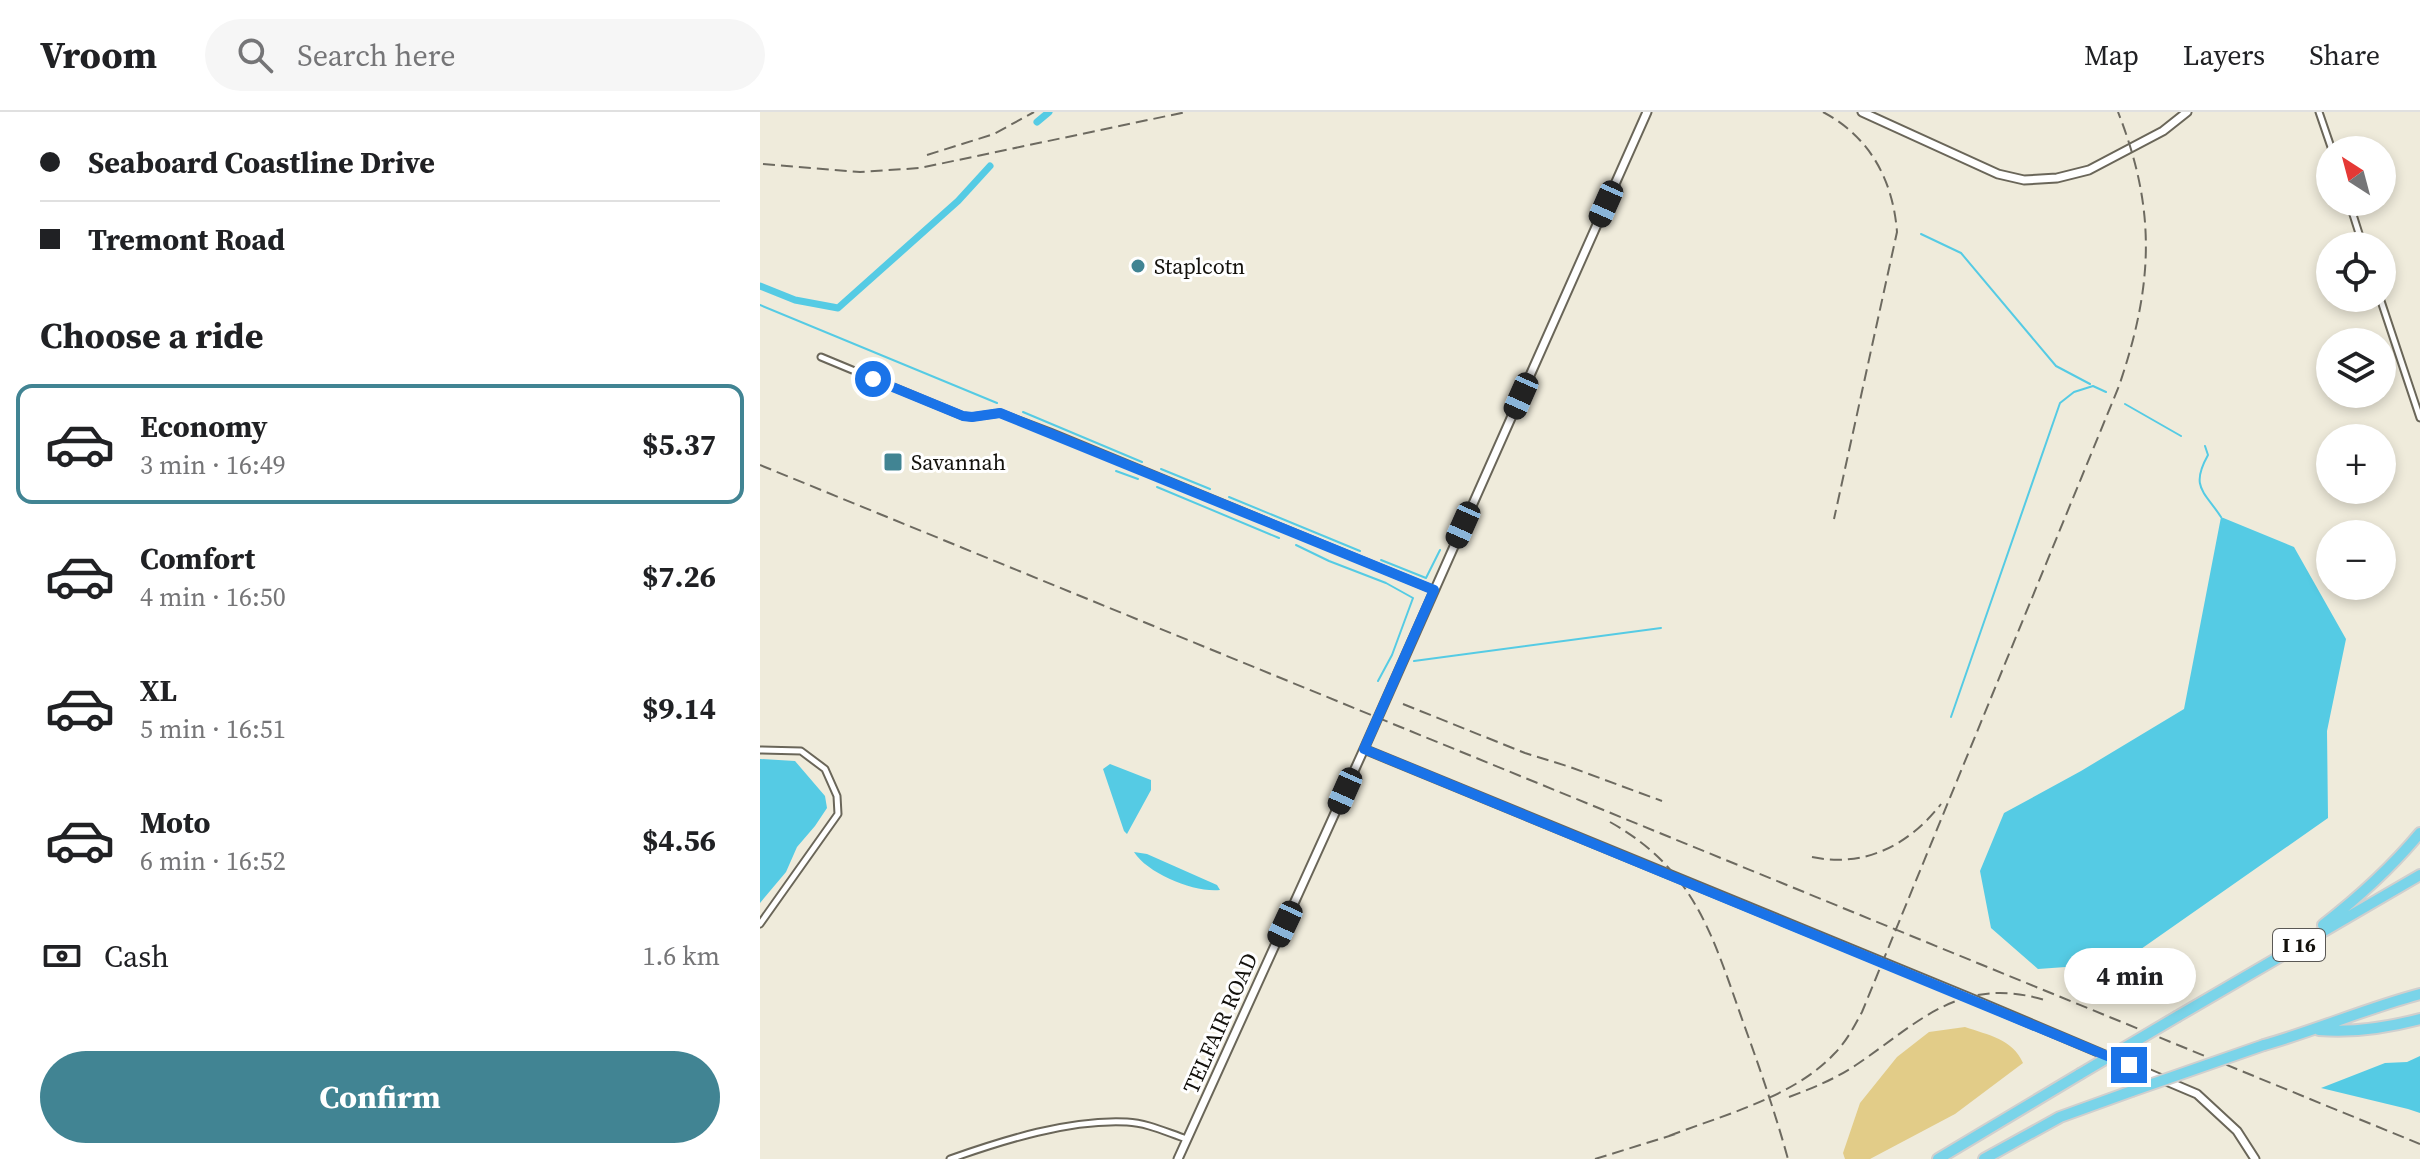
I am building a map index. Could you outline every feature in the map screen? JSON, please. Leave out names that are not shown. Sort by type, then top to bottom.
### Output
[{"type":"highway","points":[[2287,952],[2352,903],[2394,864],[2420,833]]},
{"type":"highway","name":"I 16","points":[[1938,1159],[2420,875]]},
{"type":"highway","points":[[1984,1159],[2060,1117],[2264,1045],[2317,1030],[2361,1011],[2420,994]]},
{"type":"highway","points":[[2317,1030],[2360,1031],[2420,1019]]},
{"type":"street","name":"TELFAIR ROAD","points":[[1178,1159],[1647,112]]},
{"type":"street","points":[[1862,112],[1998,174],[2024,180],[2057,178],[2089,170],[2163,131],[2187,112]]},
{"type":"street","points":[[2319,112],[2327,136]]},
{"type":"street","points":[[2385,312],[2420,418]]},
{"type":"street","points":[[821,357],[963,416],[1000,413],[1037,427],[1434,590]]},
{"type":"street","points":[[1364,749],[2197,1094],[2237,1131],[2255,1159]]},
{"type":"street","points":[[760,750],[801,751],[825,769],[837,796],[838,814],[760,924]]},
{"type":"street","points":[[950,1159],[1023,1135],[1099,1123],[1128,1122],[1150,1126],[1187,1139]]},
{"type":"shaded area","points":[[1965,1027],[2006,1043],[2023,1063],[1955,1114],[1870,1159],[1845,1159],[1843,1153],[1860,1103],[1897,1057],[1929,1032]]},
{"type":"water","points":[[2221,517],[2294,547],[2316,586],[2316,600],[2324,600],[2346,639],[2327,731],[2328,818],[2121,963],[2038,969],[1991,928],[1980,871],[2004,813],[2184,709]]},
{"type":"water","points":[[760,759],[795,761],[825,796],[827,808],[797,847],[786,872],[760,903]]},
{"type":"water","points":[[1110,764],[1151,780],[1151,790],[1127,834],[1103,769]]},
{"type":"water","points":[[1134,852],[1147,854],[1217,885],[1220,890],[1198,888],[1173,880],[1150,868]]},
{"type":"water","points":[[2420,1056],[2420,1113],[2321,1088],[2385,1063],[2407,1062]]},
{"type":"waterway","points":[[1037,122],[1049,112]]},
{"type":"waterway","points":[[760,286],[795,300],[838,308],[958,201],[990,166]]},
{"type":"waterway","points":[[1921,234],[1961,253],[2056,366],[2090,384]]},
{"type":"waterway","points":[[760,305],[997,403]]},
{"type":"waterway","points":[[1951,717],[2060,403],[2074,392],[2093,386],[2106,392]]},
{"type":"waterway","points":[[2125,404],[2181,436]]},
{"type":"waterway","points":[[1023,412],[1142,462]]},
{"type":"waterway","points":[[2205,446],[2208,455],[2200,475],[2201,488],[2221,517]]},
{"type":"waterway","points":[[1161,469],[1210,489]]},
{"type":"waterway","points":[[1116,471],[1138,479]]},
{"type":"waterway","points":[[1157,487],[1279,538]]},
{"type":"waterway","points":[[1229,497],[1360,551]]},
{"type":"waterway","points":[[1296,545],[1386,583],[1413,598],[1392,655],[1378,681]]},
{"type":"waterway","points":[[1381,560],[1426,578],[1440,550]]},
{"type":"waterway","points":[[1414,661],[1661,628]]},
{"type":"railway","points":[[927,155],[994,134],[1034,112]]},
{"type":"railway","points":[[763,164],[860,172],[920,168],[1186,112]]},
{"type":"railway","points":[[1823,112],[1854,134],[1876,162],[1890,195],[1897,232],[1834,519]]},
{"type":"railway","points":[[1669,1136],[1757,1103],[1799,1082],[1838,1049],[1862,1012],[2119,386],[2130,350],[2139,315],[2146,249],[2139,183],[2118,112]]},
{"type":"railway","points":[[760,465],[2420,1144]]},
{"type":"railway","points":[[1403,704],[1525,753],[1662,801]]},
{"type":"railway","points":[[1812,857],[1850,859],[1884,850],[1915,831],[1941,804]]},
{"type":"railway","points":[[1610,822],[1639,840],[1662,861],[1696,906],[1721,959],[1788,1159]]},
{"type":"railway","points":[[1789,1097],[1840,1075],[1921,1019],[1964,998],[2015,994],[2045,1000]]},
{"type":"railway","points":[[1595,1159],[1679,1133]]},
{"type":"place","name":"Staplcotn","points":[[1138,266]]},
{"type":"place","name":"Savannah","points":[[893,462]]},
{"type":"route","points":[[873,379],[963,416],[1000,413],[1434,590],[1364,749],[2129,1065]]}]
